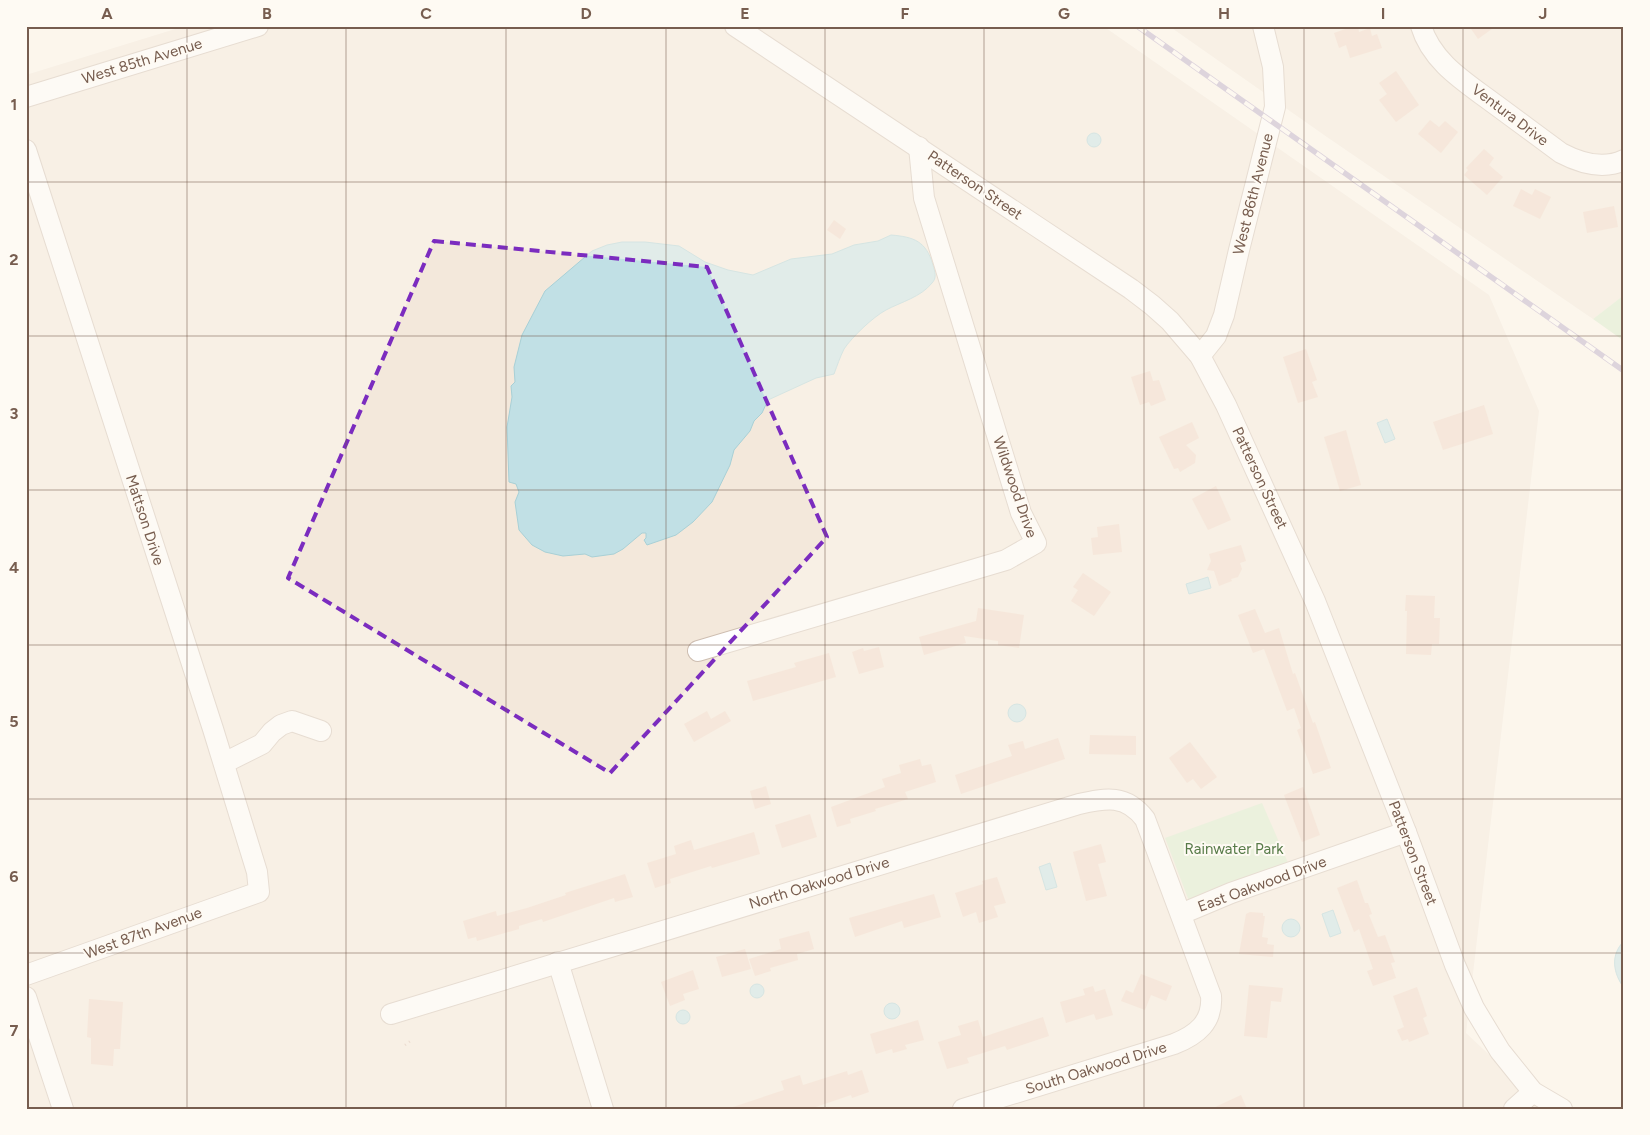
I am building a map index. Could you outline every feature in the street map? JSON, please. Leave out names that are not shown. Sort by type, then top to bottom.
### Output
[{"type":"street","name":"West 85th Avenue","points":[[26,97],[258,26]]},
{"type":"street","name":"Patterson Street","points":[[735,26],[919,147],[1152,305],[1170,321],[1200,356],[1226,405],[1301,568],[1406,832],[1455,965],[1474,1008],[1500,1051],[1533,1092],[1562,1109]]},
{"type":"street","name":"West 86th Avenue","points":[[1200,356],[1216,336],[1224,315],[1275,107],[1273,67],[1263,26]]},
{"type":"street","name":"Ventura Drive","points":[[1421,26],[1424,36],[1438,57],[1456,75],[1561,153],[1579,162],[1601,165],[1624,160]]},
{"type":"street","name":"Wildwood Drive","points":[[698,651],[1006,560],[1036,542],[1021,513],[924,198],[919,147]]},
{"type":"street","name":"Mattson Drive","points":[[26,150],[224,763],[257,872],[259,892]]},
{"type":"street","points":[[224,763],[262,744],[281,725],[292,721],[321,731]]},
{"type":"street","name":"North Oakwood Drive","points":[[391,1014],[1079,804],[1105,798],[1123,801],[1137,809],[1145,819],[1181,914]]},
{"type":"street","name":"East Oakwood Drive","points":[[1211,1006],[1211,996],[1181,914],[1230,893],[1406,832]]},
{"type":"street","name":"West 87th Avenue","points":[[26,975],[259,892]]},
{"type":"street","points":[[558,962],[603,1109]]},
{"type":"street","points":[[26,997],[64,1109]]},
{"type":"street","name":"South Oakwood Drive","points":[[963,1109],[1188,1039],[1207,1020],[1211,1006]]},
{"type":"street","points":[[1514,1109],[1533,1092]]},
{"type":"path","points":[[405,1045],[413,1040]]},
{"type":"highlighted area","points":[[434,241],[707,267],[827,537],[610,773],[288,578]]},
{"type":"shaded area","points":[[185,26],[1103,26],[1489,295],[1539,411],[1466,1033],[1547,1109],[26,1109],[26,75]]},
{"type":"shaded area","points":[[1169,26],[1624,26],[1624,183],[1620,184],[1624,198],[1624,295],[1593,319]]},
{"type":"green space","points":[[1624,295],[1624,341],[1593,319]]},
{"type":"green space","name":"Rainwater Park","points":[[1262,803],[1289,865],[1189,901],[1165,838]]},
{"type":"water","points":[[1091,133],[1097,133],[1101,140],[1097,147],[1091,147],[1087,143],[1087,137]]},
{"type":"water","points":[[891,235],[913,239],[923,245],[933,265],[934,281],[922,292],[875,317],[863,328],[844,349],[834,374],[816,378],[768,400],[762,413],[754,421],[750,431],[734,450],[730,465],[712,502],[693,522],[676,535],[647,545],[644,540],[646,533],[642,533],[614,554],[592,557],[585,554],[563,556],[545,552],[532,545],[519,530],[515,502],[519,492],[516,484],[509,482],[507,427],[512,397],[511,386],[515,382],[514,367],[522,335],[545,291],[592,251],[622,242],[645,242],[679,246],[705,262],[728,270],[753,275],[791,259],[832,254],[854,245],[878,241]]},
{"type":"water","points":[[1387,419],[1395,439],[1385,443],[1377,423]]},
{"type":"water","points":[[1208,577],[1211,588],[1189,594],[1186,584]]},
{"type":"water","points":[[1013,704],[1021,704],[1026,709],[1024,720],[1013,722],[1008,717],[1008,709]]},
{"type":"water","points":[[1050,863],[1057,887],[1046,890],[1039,867]]},
{"type":"water","points":[[1333,910],[1341,933],[1330,937],[1322,914]]},
{"type":"water","points":[[1291,919],[1297,922],[1300,928],[1297,934],[1291,937],[1285,934],[1282,928],[1285,922]]},
{"type":"water","points":[[1624,941],[1624,988],[1615,970],[1615,958]]},
{"type":"water","points":[[754,984],[760,984],[764,991],[760,998],[754,998],[750,994],[750,988]]},
{"type":"water","points":[[892,1003],[898,1005],[900,1011],[898,1017],[892,1019],[886,1017],[884,1011],[886,1005]]},
{"type":"water","points":[[680,1010],[686,1010],[690,1017],[686,1024],[680,1024],[676,1020],[676,1014]]},
{"type":"building","points":[[1358,26],[1359,32],[1370,28],[1372,36],[1377,34],[1382,48],[1350,58],[1346,45],[1339,48],[1334,33]]},
{"type":"building","points":[[1469,26],[1496,26],[1478,39]]},
{"type":"building","points":[[1396,71],[1419,105],[1396,122],[1379,100],[1387,94],[1379,83]]},
{"type":"building","points":[[1430,120],[1439,127],[1445,121],[1458,132],[1441,153],[1418,134]]},
{"type":"building","points":[[1484,149],[1494,158],[1489,165],[1503,177],[1487,195],[1464,175],[1468,170],[1466,168]]},
{"type":"building","points":[[1521,189],[1532,195],[1535,189],[1551,197],[1540,219],[1513,206]]},
{"type":"building","points":[[1614,206],[1618,227],[1587,233],[1583,212]]},
{"type":"building","points":[[834,220],[846,229],[840,239],[827,230]]},
{"type":"building","points":[[1306,349],[1317,380],[1312,382],[1318,397],[1298,403],[1283,357]]},
{"type":"building","points":[[1150,371],[1153,381],[1159,380],[1166,400],[1151,406],[1149,402],[1140,405],[1131,377]]},
{"type":"building","points":[[1484,405],[1493,434],[1443,450],[1433,422]]},
{"type":"building","points":[[1192,422],[1199,438],[1186,445],[1196,455],[1195,463],[1180,472],[1178,468],[1174,469],[1159,437]]},
{"type":"building","points":[[1346,430],[1361,485],[1340,491],[1324,437]]},
{"type":"building","points":[[1216,486],[1231,520],[1208,530],[1192,499]]},
{"type":"building","points":[[1119,524],[1122,552],[1093,555],[1091,538],[1098,537],[1097,527]]},
{"type":"building","points":[[1241,545],[1246,561],[1240,563],[1242,569],[1238,577],[1219,586],[1214,571],[1207,570],[1211,561],[1209,554]]},
{"type":"building","points":[[1083,573],[1111,592],[1094,616],[1071,601],[1078,590],[1073,587]]},
{"type":"building","points":[[1406,595],[1435,596],[1434,618],[1440,618],[1439,644],[1432,644],[1431,655],[1406,654]]},
{"type":"building","points":[[978,608],[1024,615],[1019,648],[998,645],[998,641],[964,636],[966,643],[924,655],[919,637],[976,621]]},
{"type":"building","points":[[1255,609],[1265,633],[1279,628],[1293,674],[1295,673],[1313,723],[1315,722],[1331,768],[1313,774],[1297,730],[1301,728],[1294,708],[1287,711],[1264,649],[1253,653],[1238,615]]},
{"type":"building","points":[[879,647],[884,667],[859,674],[852,652],[863,648],[864,651]]},
{"type":"building","points":[[829,653],[836,677],[753,701],[747,681],[796,667],[794,663]]},
{"type":"building","points":[[707,711],[711,719],[725,711],[731,721],[694,742],[684,724]]},
{"type":"building","points":[[1090,735],[1136,736],[1136,755],[1089,754]]},
{"type":"building","points":[[1058,738],[1065,759],[961,794],[955,775],[1012,756],[1008,745],[1023,741],[1025,749]]},
{"type":"building","points":[[1190,742],[1217,777],[1201,789],[1193,779],[1187,783],[1169,758]]},
{"type":"building","points":[[920,759],[922,766],[931,764],[936,782],[905,792],[908,799],[875,809],[876,811],[850,819],[851,823],[837,827],[831,807],[885,787],[882,779],[901,773],[899,765]]},
{"type":"building","points":[[766,786],[771,804],[755,809],[750,791]]},
{"type":"building","points":[[1303,787],[1320,835],[1302,842],[1284,795]]},
{"type":"building","points":[[810,814],[817,837],[782,848],[775,825]]},
{"type":"building","points":[[754,832],[760,854],[712,868],[711,866],[670,879],[671,883],[655,888],[647,863],[676,854],[674,846],[691,840],[694,850]]},
{"type":"building","points":[[1101,844],[1106,862],[1098,864],[1107,896],[1086,901],[1073,852]]},
{"type":"building","points":[[625,874],[633,897],[615,902],[614,898],[543,922],[542,919],[519,926],[519,929],[477,941],[476,937],[468,939],[463,921],[496,911],[497,916],[527,908],[566,895],[565,893]]},
{"type":"building","points":[[997,877],[1006,903],[994,906],[998,917],[979,923],[976,912],[963,917],[955,893],[983,884],[982,881]]},
{"type":"building","points":[[1357,880],[1365,903],[1368,903],[1372,914],[1369,915],[1378,937],[1385,935],[1395,962],[1391,963],[1396,978],[1373,986],[1367,971],[1373,969],[1359,929],[1354,932],[1337,888]]},
{"type":"building","points":[[934,894],[941,917],[904,928],[902,921],[855,937],[849,918]]},
{"type":"building","points":[[1250,912],[1263,913],[1263,916],[1265,916],[1262,937],[1268,938],[1267,944],[1274,945],[1273,957],[1239,954],[1246,914]]},
{"type":"building","points":[[809,931],[814,949],[797,954],[798,960],[770,968],[771,971],[755,976],[749,959],[781,949],[779,939]]},
{"type":"building","points":[[745,949],[751,969],[722,977],[716,957]]},
{"type":"building","points":[[693,970],[699,989],[683,994],[685,1000],[670,1006],[661,982]]},
{"type":"building","points":[[1141,974],[1172,986],[1166,1001],[1151,995],[1145,1010],[1121,1001],[1126,990],[1133,993]]},
{"type":"building","points":[[1249,985],[1283,988],[1281,1002],[1271,1001],[1267,1038],[1244,1036]]},
{"type":"building","points":[[1093,986],[1095,992],[1105,989],[1113,1015],[1096,1020],[1094,1014],[1066,1023],[1060,1002],[1085,995],[1083,989]]},
{"type":"building","points":[[1417,987],[1427,1016],[1423,1018],[1429,1034],[1409,1042],[1408,1039],[1402,1041],[1397,1030],[1404,1027],[1393,996]]},
{"type":"building","points":[[89,999],[123,1002],[120,1049],[114,1049],[113,1066],[91,1064],[91,1038],[87,1037]]},
{"type":"building","points":[[1043,1017],[1049,1036],[1007,1050],[1005,1046],[967,1058],[969,1063],[947,1069],[938,1042],[961,1035],[958,1026],[978,1020],[983,1037]]},
{"type":"building","points":[[918,1020],[924,1040],[905,1045],[907,1049],[893,1053],[892,1049],[876,1054],[870,1034]]},
{"type":"building","points":[[862,1070],[869,1092],[852,1098],[851,1095],[810,1109],[733,1109],[733,1107],[784,1090],[781,1081],[800,1075],[803,1085],[847,1071],[848,1075]]},
{"type":"building","points":[[1241,1095],[1247,1109],[1211,1109]]},
{"type":"railway","points":[[1137,26],[1624,371]]}]
